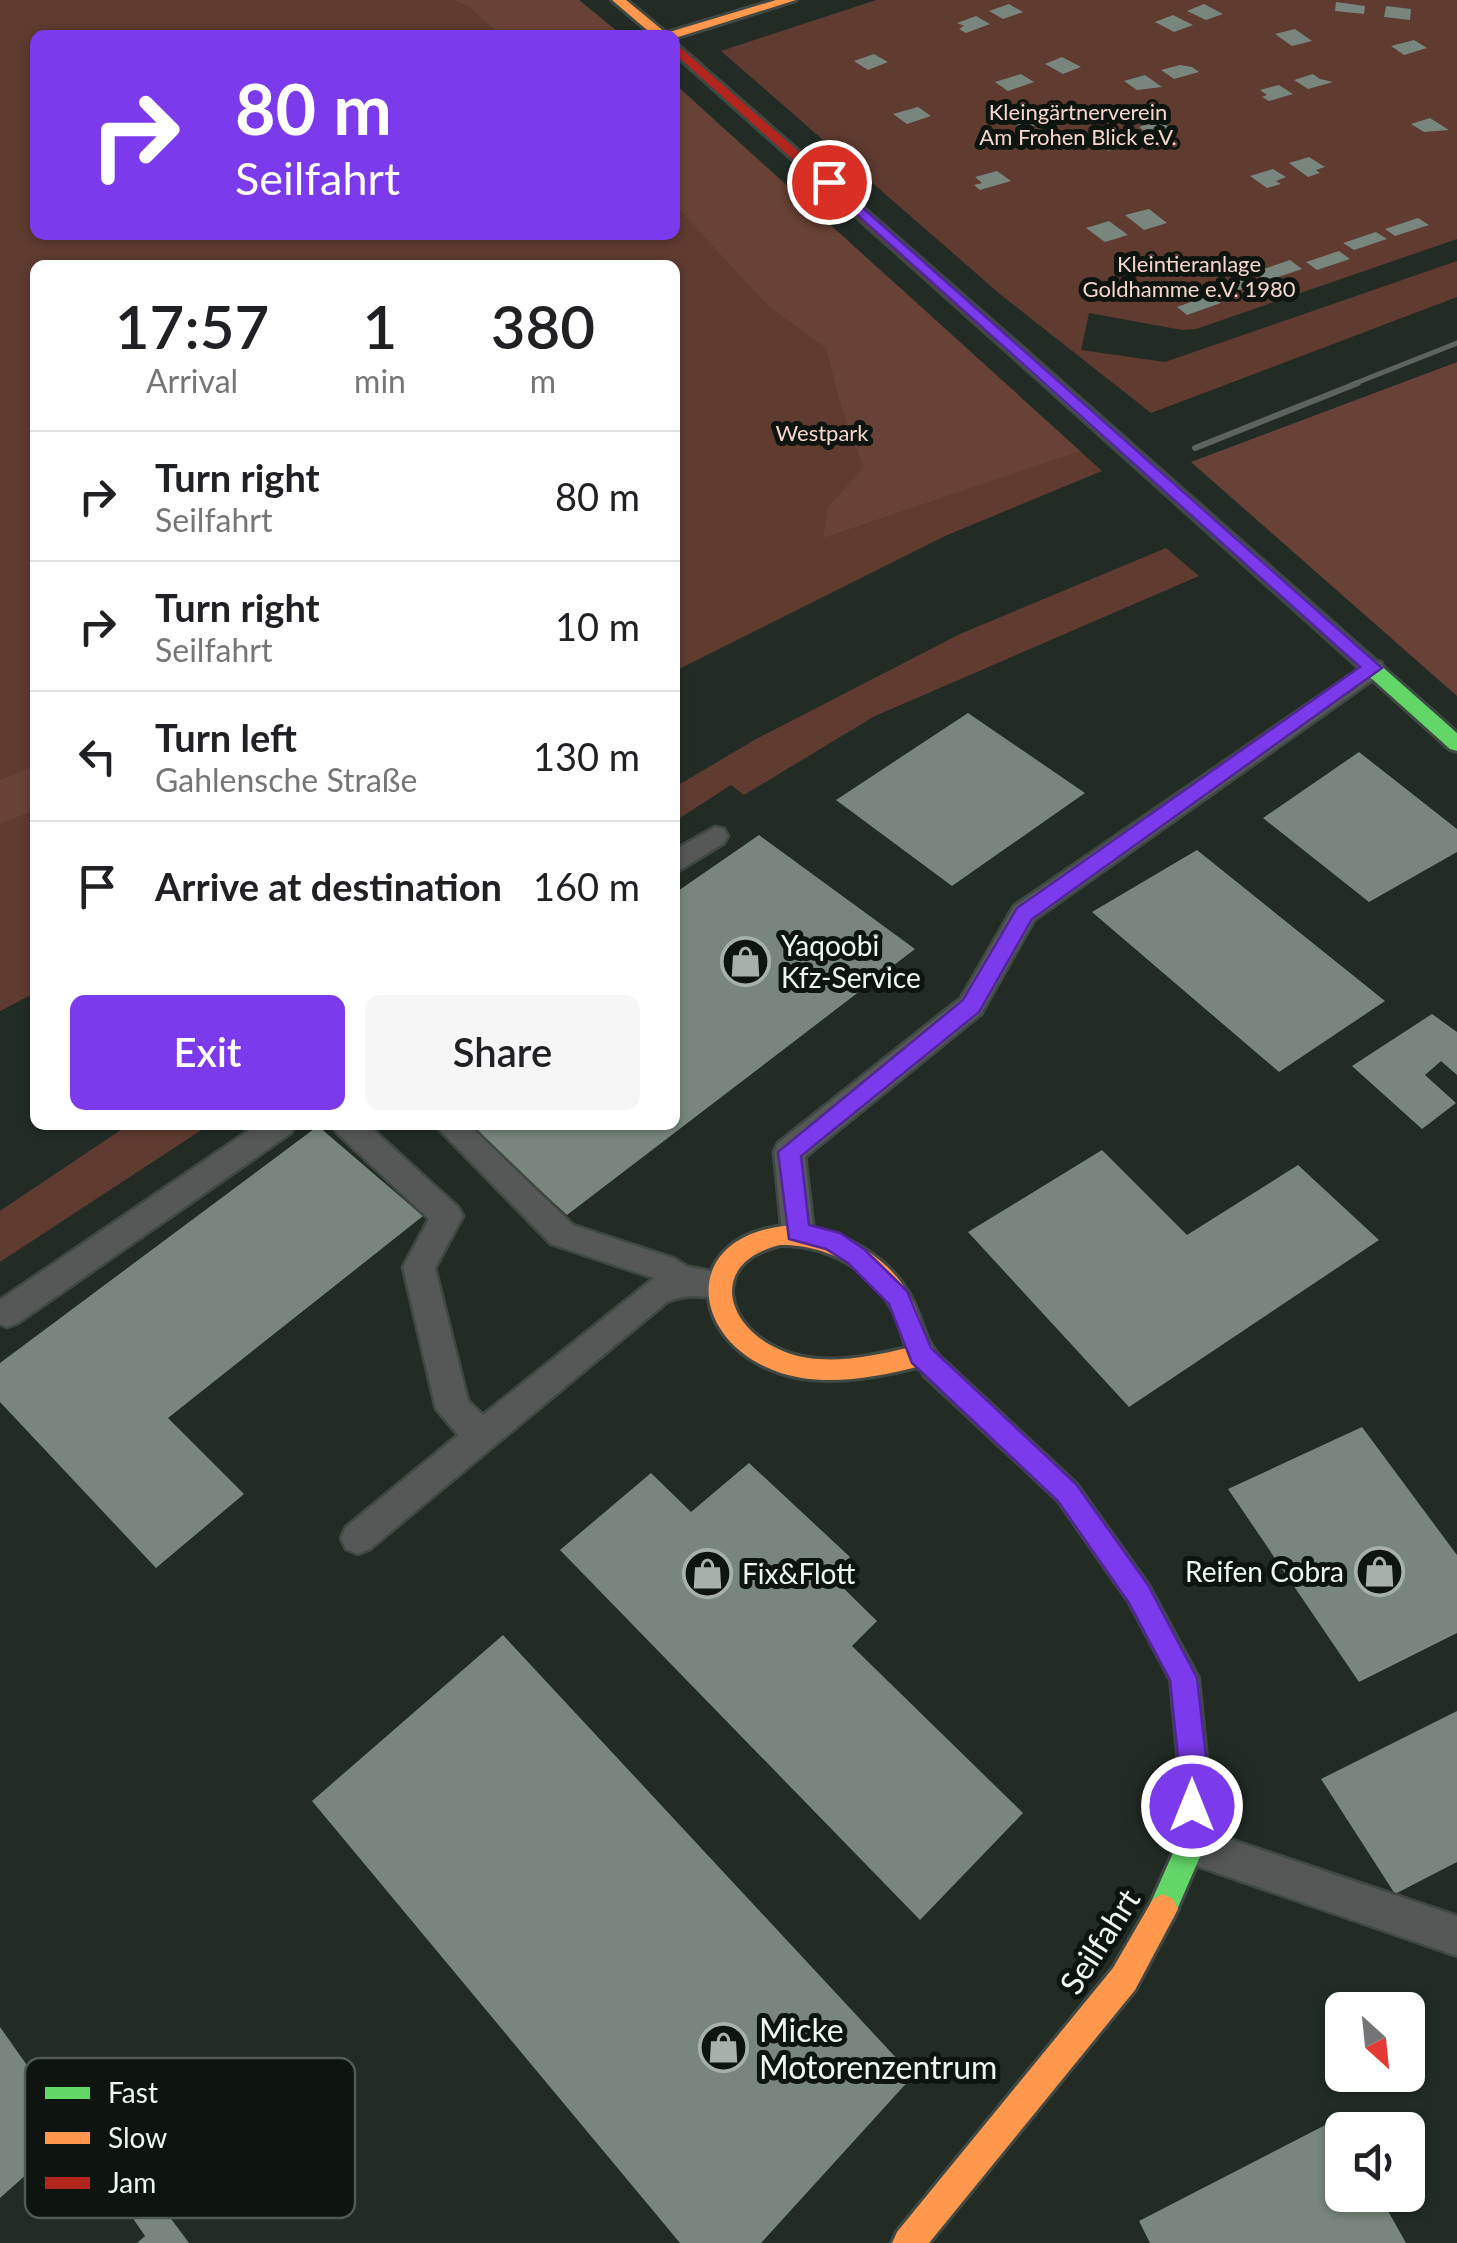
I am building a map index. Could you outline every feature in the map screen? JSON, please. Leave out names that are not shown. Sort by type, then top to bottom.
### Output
[{"type":"street","points":[[618,0],[655,30]]},
{"type":"street","points":[[680,32],[790,0]]},
{"type":"street","points":[[680,51],[1457,744]]},
{"type":"street","points":[[798,1232],[764,1238],[733,1257],[718,1284],[722,1315],[744,1341],[778,1360],[816,1370],[858,1372],[921,1355]]},
{"type":"street","name":"Seilfahrt","points":[[798,1232],[832,1240],[856,1256],[899,1298],[921,1355],[1067,1492],[1139,1594],[1184,1678],[1193,1766],[1191,1845],[1154,1931],[1124,1979],[908,2243]]},
{"type":"lane","points":[[798,1232],[790,1152],[971,1006],[1024,914],[1372,668]]},
{"type":"lane","points":[[680,860],[715,836]]},
{"type":"lane","points":[[7,1313],[273,1130]]},
{"type":"lane","points":[[353,1130],[447,1216],[418,1268],[453,1409],[480,1434]]},
{"type":"lane","points":[[455,1130],[562,1234],[662,1267],[682,1280],[718,1284]]},
{"type":"lane","points":[[358,1538],[656,1292],[682,1280]]},
{"type":"lane","points":[[1191,1845],[1457,1936]]},
{"type":"green space","name":"Westpark","points":[[0,0],[563,0],[600,30],[30,30],[30,240],[680,240],[680,102],[912,312],[897,285],[1102,471],[945,536],[680,668],[680,260],[30,260],[30,996],[0,1011]]},
{"type":"green space","name":"Kleingärtnerverein Am Frohen Blick e.V.","points":[[876,0],[1457,0],[1457,239],[1196,329],[1182,330],[1089,313],[1081,350],[1165,362],[1457,261],[1457,297],[1151,413],[1001,295],[721,51]]},
{"type":"green space","points":[[1166,548],[1199,576],[875,716],[744,795],[731,785],[680,818],[680,784],[756,739],[960,634]]},
{"type":"green space","points":[[121,1130],[201,1130],[0,1262],[0,1211]]},
{"type":"shaded area","points":[[452,0],[579,0],[616,30],[495,30],[466,5]]},
{"type":"shaded area","points":[[680,89],[1080,451],[823,538],[828,507],[864,467],[843,413],[826,348],[768,306],[680,210]]},
{"type":"shaded area","points":[[1457,362],[1457,696],[1191,462]]},
{"type":"shaded area","points":[[30,768],[30,812],[0,824],[0,780]]},
{"type":"building","points":[[1336,2],[1365,6],[1364,14],[1335,11]]},
{"type":"building","points":[[1009,4],[1023,12],[1003,19],[989,11]]},
{"type":"building","points":[[1204,4],[1223,14],[1206,20],[1187,11]]},
{"type":"building","points":[[1386,6],[1411,9],[1410,20],[1384,17]]},
{"type":"building","points":[[1173,15],[1193,25],[1174,32],[1155,22]]},
{"type":"building","points":[[976,16],[990,24],[966,33],[959,29],[964,26],[957,23]]},
{"type":"building","points":[[1295,29],[1312,41],[1292,46],[1275,34]]},
{"type":"building","points":[[1414,40],[1427,48],[1404,55],[1391,46]]},
{"type":"building","points":[[874,54],[888,62],[868,70],[854,61]]},
{"type":"building","points":[[1062,57],[1081,67],[1063,74],[1045,64]]},
{"type":"building","points":[[1180,65],[1199,72],[1174,79],[1161,70]]},
{"type":"building","points":[[1021,74],[1034,82],[1008,91],[995,82]]},
{"type":"building","points":[[1313,74],[1333,82],[1308,89],[1294,80]]},
{"type":"building","points":[[1145,75],[1162,87],[1137,90],[1124,81]]},
{"type":"building","points":[[1279,85],[1293,94],[1269,101],[1262,97],[1267,95],[1260,90]]},
{"type":"building","points":[[918,107],[931,116],[907,124],[893,114]]},
{"type":"building","points":[[1030,113],[1050,121],[1022,129],[1009,120]]},
{"type":"building","points":[[1430,118],[1449,130],[1424,132],[1411,124]]},
{"type":"building","points":[[1160,120],[1174,131],[1153,137],[1139,127]]},
{"type":"building","points":[[1112,130],[1128,145],[1108,151],[1094,141],[1112,135],[1107,132]]},
{"type":"building","points":[[1309,157],[1325,167],[1316,170],[1320,173],[1308,177],[1289,163]]},
{"type":"building","points":[[1273,169],[1286,177],[1276,181],[1281,184],[1267,188],[1250,176]]},
{"type":"building","points":[[997,171],[1011,181],[980,190],[974,185],[982,183],[975,177]]},
{"type":"building","points":[[1149,209],[1167,223],[1144,230],[1125,215]]},
{"type":"building","points":[[1418,218],[1429,225],[1395,236],[1385,229]]},
{"type":"building","points":[[1109,221],[1128,235],[1105,242],[1086,228]]},
{"type":"building","points":[[1376,232],[1387,239],[1354,250],[1343,243]]},
{"type":"building","points":[[1339,251],[1350,259],[1317,270],[1306,262]]},
{"type":"building","points":[[1290,260],[1302,269],[1266,281],[1255,272]]},
{"type":"building","points":[[1248,275],[1260,283],[1224,295],[1213,286]]},
{"type":"building","points":[[1210,295],[1221,303],[1187,315],[1177,307]]},
{"type":"building","points":[[968,713],[1085,793],[952,886],[836,800]]},
{"type":"building","points":[[1359,752],[1457,829],[1457,852],[1369,902],[1263,818]]},
{"type":"building","points":[[759,835],[915,949],[680,1129],[680,890]]},
{"type":"building","points":[[1197,850],[1385,1001],[1279,1072],[1092,912]]},
{"type":"building","points":[[1432,1014],[1457,1032],[1457,1075],[1441,1061],[1425,1075],[1456,1103],[1422,1129],[1352,1066]]},
{"type":"building","points":[[313,1130],[323,1130],[423,1216],[168,1418],[244,1494],[156,1568],[0,1402],[0,1363]]},
{"type":"building","points":[[474,1130],[678,1130],[567,1215]]},
{"type":"building","points":[[1102,1150],[1187,1235],[1298,1165],[1379,1240],[1129,1407],[968,1232]]},
{"type":"building","points":[[1362,1427],[1457,1555],[1457,1633],[1359,1682],[1228,1489]]},
{"type":"building","points":[[749,1463],[850,1557],[830,1575],[877,1621],[852,1646],[1023,1813],[920,1920],[560,1550],[651,1473],[691,1512]]},
{"type":"building","points":[[503,1635],[913,2076],[761,2243],[680,2243],[312,1801]]},
{"type":"building","points":[[1457,1711],[1457,1862],[1395,1894],[1321,1779]]},
{"type":"building","points":[[0,2027],[25,2062],[25,2176],[0,2198]]},
{"type":"building","points":[[1325,2125],[1325,2212],[1389,2212],[1406,2243],[1150,2243],[1139,2221]]},
{"type":"building","points":[[133,2218],[170,2218],[189,2243],[137,2243],[145,2236]]},
{"type":"railway","points":[[1351,385],[1457,343]]},
{"type":"railway","points":[[1195,448],[1358,383]]},
{"type":"traffic: fast","points":[[1004,340],[1457,744]]},
{"type":"traffic: fast","points":[[933,1367],[1067,1492],[1139,1594],[1184,1678],[1193,1766],[1191,1845],[1163,1909]]},
{"type":"traffic: slow","points":[[618,0],[655,30]]},
{"type":"traffic: slow","points":[[680,32],[790,0]]},
{"type":"traffic: slow","points":[[921,1355],[872,1366],[822,1370],[775,1360],[754,1348],[731,1325],[719,1301],[720,1281],[730,1263],[761,1240],[800,1235],[839,1246],[867,1265],[895,1293],[921,1352],[933,1367]]},
{"type":"traffic: slow","points":[[908,2243],[1124,1979],[1163,1909]]},
{"type":"traffic: jam","points":[[680,51],[1004,340]]},
{"type":"place","name":"Yaqoobi Kfz-Service","points":[[746,961]]},
{"type":"place","name":"Reifen Cobra","points":[[1379,1571]]},
{"type":"place","name":"Fix&Flott","points":[[707,1573]]},
{"type":"place","name":"Micke Motorenzentrum","points":[[724,2047]]},
{"type":"route","points":[[829,182],[1372,668],[1024,914],[971,1006],[790,1152],[798,1232],[832,1240],[856,1256],[899,1298],[921,1355],[1067,1492],[1139,1594],[1184,1678],[1193,1766],[1192,1806]]},
{"type":"park label","name":"Kleintieranlage Goldhamme e.V. 1980","points":[[1189,276]]}]
